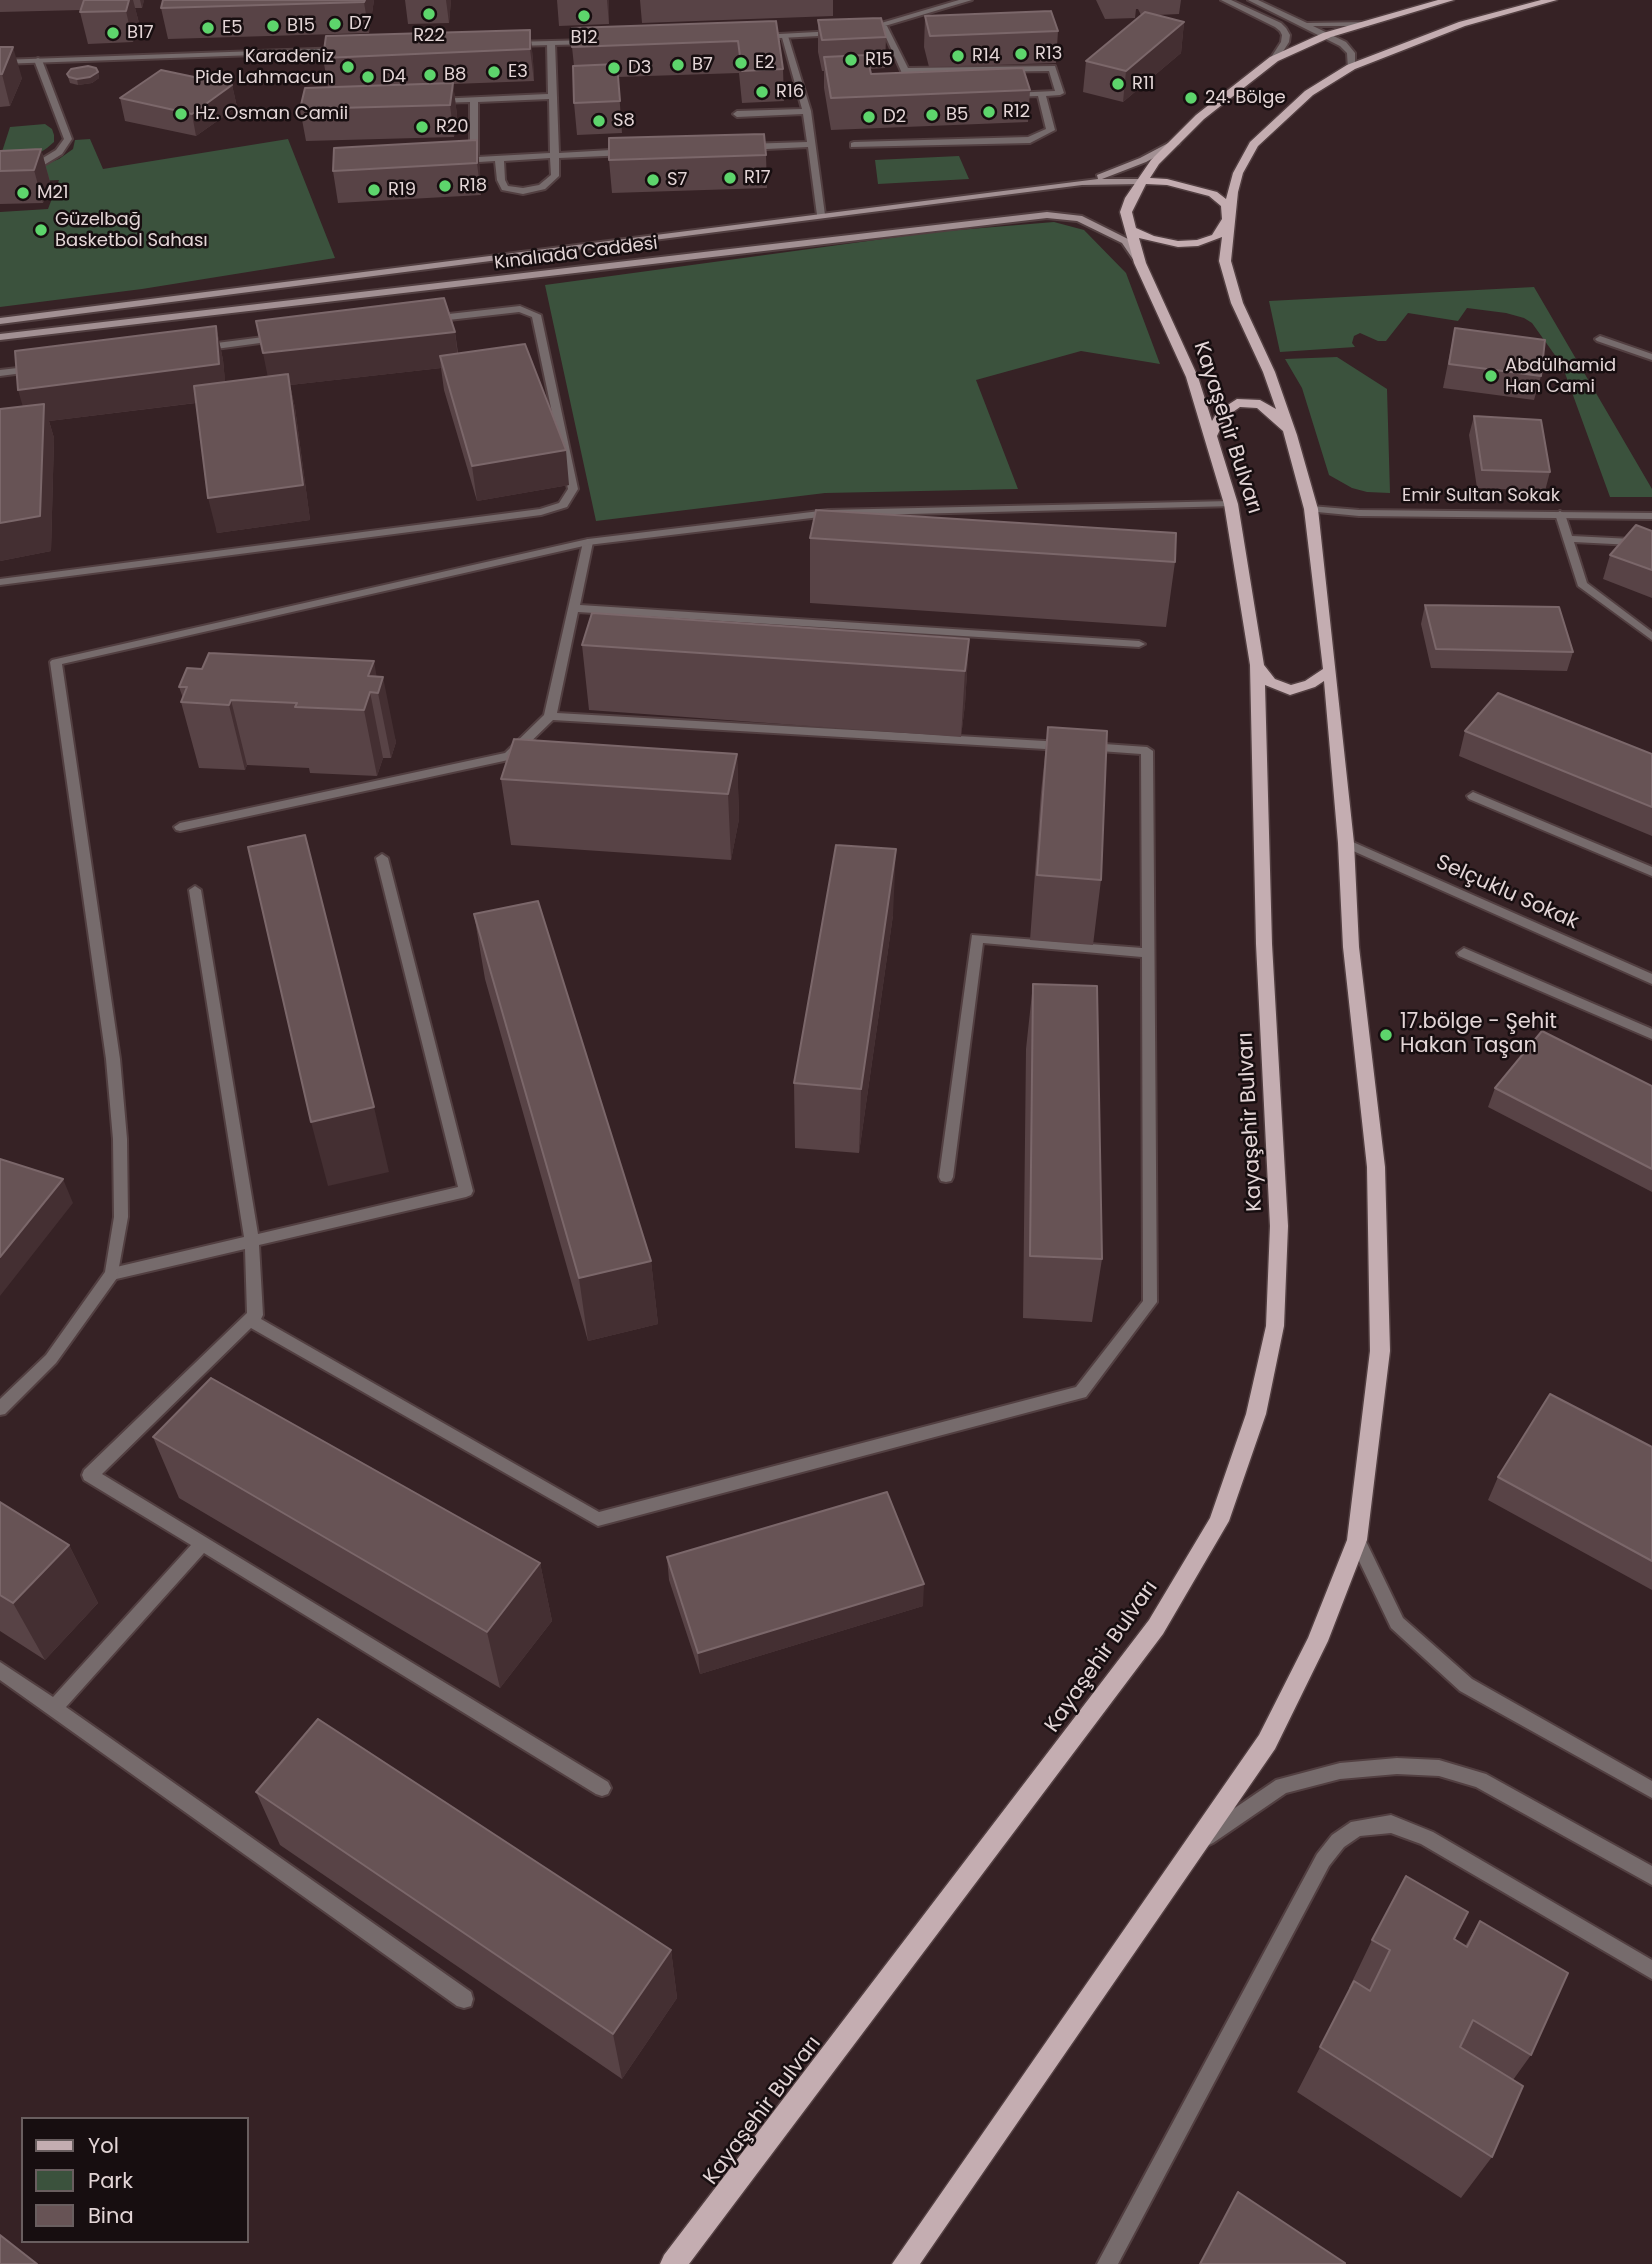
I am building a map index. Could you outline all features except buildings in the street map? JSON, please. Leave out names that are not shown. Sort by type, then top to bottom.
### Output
[{"type":"main road","name":"Kayaşehir Bulvarı","points":[[673,2264],[1148,1637],[1219,1521],[1256,1414],[1275,1325],[1279,1226],[1264,944],[1257,665],[1231,504],[1192,377],[1140,263],[1126,212],[1130,198],[1141,181],[1200,117],[1274,59],[1327,35],[1448,0]]},
{"type":"main road","points":[[905,2264],[1267,1742],[1317,1641],[1357,1541],[1380,1351],[1376,1167],[1351,947],[1346,844],[1311,509],[1291,435],[1269,372],[1237,303],[1225,261],[1232,192],[1238,173],[1254,144],[1308,93],[1351,67],[1438,32],[1552,0]]},
{"type":"main road","points":[[1082,182],[1143,160],[1176,142]]},
{"type":"main road","points":[[1079,218],[1178,244],[1198,243],[1216,237],[1228,219],[1226,205],[1213,194],[1185,186],[1141,181]]},
{"type":"main road","name":"Kınalıada Caddesi","points":[[0,321],[1082,182],[1141,181]]},
{"type":"main road","name":"Kınalıada Caddesi","points":[[0,337],[1047,215],[1079,218],[1125,241],[1140,263]]},
{"type":"main road","points":[[1210,437],[1228,407],[1247,402],[1260,404],[1270,410],[1291,435]]},
{"type":"main road","points":[[1257,665],[1270,682],[1290,690],[1310,684],[1330,671]]},
{"type":"street","points":[[860,30],[884,26],[968,0]]},
{"type":"street","points":[[1225,0],[1278,25],[1283,30],[1286,35],[1284,43],[1274,59]]},
{"type":"street","points":[[1252,0],[1327,35],[1351,53],[1351,67]]},
{"type":"street","points":[[1298,23],[1365,24]]},
{"type":"street","points":[[884,26],[905,71],[912,100]]},
{"type":"street","points":[[757,37],[849,32]]},
{"type":"street","points":[[784,36],[807,111],[821,215]]},
{"type":"street","points":[[495,45],[606,41]]},
{"type":"street","points":[[499,158],[501,180],[505,188],[523,191],[542,187],[555,176],[551,43]]},
{"type":"street","points":[[0,62],[357,50]]},
{"type":"street","points":[[0,169],[23,168],[41,163],[59,152],[68,139],[38,61]]},
{"type":"street","points":[[905,71],[1052,68],[1060,93],[1002,96]]},
{"type":"street","points":[[853,145],[1030,140],[1051,130],[1041,94]]},
{"type":"street","points":[[419,101],[554,96]]},
{"type":"street","points":[[474,99],[474,159]]},
{"type":"street","points":[[737,114],[807,111]]},
{"type":"street","points":[[731,148],[813,144]]},
{"type":"street","points":[[448,160],[635,152]]},
{"type":"street","points":[[0,582],[541,512],[563,505],[573,489],[536,315],[520,309],[424,320]]},
{"type":"street","points":[[191,349],[287,337]]},
{"type":"street","points":[[1600,339],[1652,357]]},
{"type":"street","points":[[0,373],[41,368]]},
{"type":"street","points":[[0,1409],[51,1359],[112,1274],[121,1217],[120,1139],[113,1059],[55,662],[587,542],[828,513],[1231,504]]},
{"type":"street","name":"Emir Sultan Sokak","points":[[1311,509],[1359,513],[1652,516]]},
{"type":"street","points":[[1560,514],[1582,584],[1652,637]]},
{"type":"street","points":[[1569,539],[1652,542]]},
{"type":"street","points":[[180,827],[509,756],[550,716],[587,542]]},
{"type":"street","points":[[572,608],[1139,644]]},
{"type":"street","points":[[250,1320],[598,1519],[1081,1392],[1150,1302],[1147,751],[550,716]]},
{"type":"street","points":[[1473,796],[1652,872]]},
{"type":"street","name":"Selçuklu Sokak","points":[[1346,844],[1652,978]]},
{"type":"street","points":[[112,1274],[466,1191],[382,858]]},
{"type":"street","points":[[195,890],[252,1241],[255,1315],[90,1475],[602,1788]]},
{"type":"street","points":[[946,1177],[977,937],[1149,953]]},
{"type":"street","points":[[1464,953],[1652,1034]]},
{"type":"street","points":[[1357,1541],[1397,1623],[1466,1685],[1652,1790]]},
{"type":"street","points":[[54,1708],[202,1544]]},
{"type":"street","points":[[0,1670],[464,1999]]},
{"type":"street","points":[[1197,1843],[1282,1786],[1340,1771],[1397,1766],[1439,1768],[1480,1780],[1652,1876]]},
{"type":"street","points":[[1107,2264],[1323,1860],[1338,1841],[1357,1828],[1391,1824],[1427,1838],[1652,1970]]},
{"type":"green space","points":[[45,124],[52,129],[54,135],[54,142],[47,148],[38,154],[0,158],[10,127]]},
{"type":"green space","points":[[90,139],[103,169],[288,139],[335,258],[142,289],[0,307],[0,212],[48,209],[59,180],[0,183],[59,159],[73,149],[75,140]]},
{"type":"green space","points":[[959,156],[969,179],[878,184],[875,160]]},
{"type":"green space","points":[[1054,222],[1084,230],[1126,273],[1160,364],[1081,351],[976,380],[1018,489],[825,493],[596,521],[545,285],[934,232]]},
{"type":"green space","points":[[1534,287],[1652,489],[1652,497],[1610,497],[1562,365],[1532,323],[1524,318],[1467,308],[1458,321],[1408,313],[1386,341],[1378,341],[1360,333],[1354,336],[1352,343],[1355,347],[1280,352],[1269,301]]},
{"type":"green space","points":[[1337,357],[1387,389],[1390,493],[1352,488],[1329,475],[1302,388],[1285,359]]},
{"type":"place","name":"R22","points":[[429,14]]},
{"type":"place","name":"B12","points":[[584,16]]},
{"type":"place","name":"D7","points":[[335,24]]},
{"type":"place","name":"B15","points":[[273,26]]},
{"type":"place","name":"E5","points":[[208,28]]},
{"type":"place","name":"B17","points":[[113,33]]},
{"type":"place","name":"R13","points":[[1021,54]]},
{"type":"place","name":"R14","points":[[958,56]]},
{"type":"place","name":"R15","points":[[851,60]]},
{"type":"place","name":"E2","points":[[741,63]]},
{"type":"place","name":"B7","points":[[678,65]]},
{"type":"place","name":"Karadeniz Pide Lahmacun","points":[[348,67]]},
{"type":"place","name":"D3","points":[[614,68]]},
{"type":"place","name":"E3","points":[[494,72]]},
{"type":"place","name":"B8","points":[[430,75]]},
{"type":"place","name":"D4","points":[[368,77]]},
{"type":"place","name":"R11","points":[[1118,84]]},
{"type":"place","name":"R16","points":[[762,92]]},
{"type":"place","name":"24. Bölge","points":[[1191,98]]},
{"type":"place","name":"R12","points":[[989,112]]},
{"type":"place","name":"Hz. Osman Camii","points":[[181,114]]},
{"type":"place","name":"B5","points":[[932,115]]},
{"type":"place","name":"D2","points":[[869,117]]},
{"type":"place","name":"S8","points":[[599,121]]},
{"type":"place","name":"R20","points":[[422,127]]},
{"type":"place","name":"R17","points":[[730,178]]},
{"type":"place","name":"S7","points":[[653,180]]},
{"type":"place","name":"R18","points":[[445,186]]},
{"type":"place","name":"R19","points":[[374,190]]},
{"type":"place","name":"M21","points":[[23,193]]},
{"type":"place","name":"Güzelbağ Basketbol Sahası","points":[[41,230]]},
{"type":"place","name":"Abdülhamid Han Cami","points":[[1491,376]]},
{"type":"place","name":"17.bölge - Şehit Hakan Taşan","points":[[1386,1035]]}]
